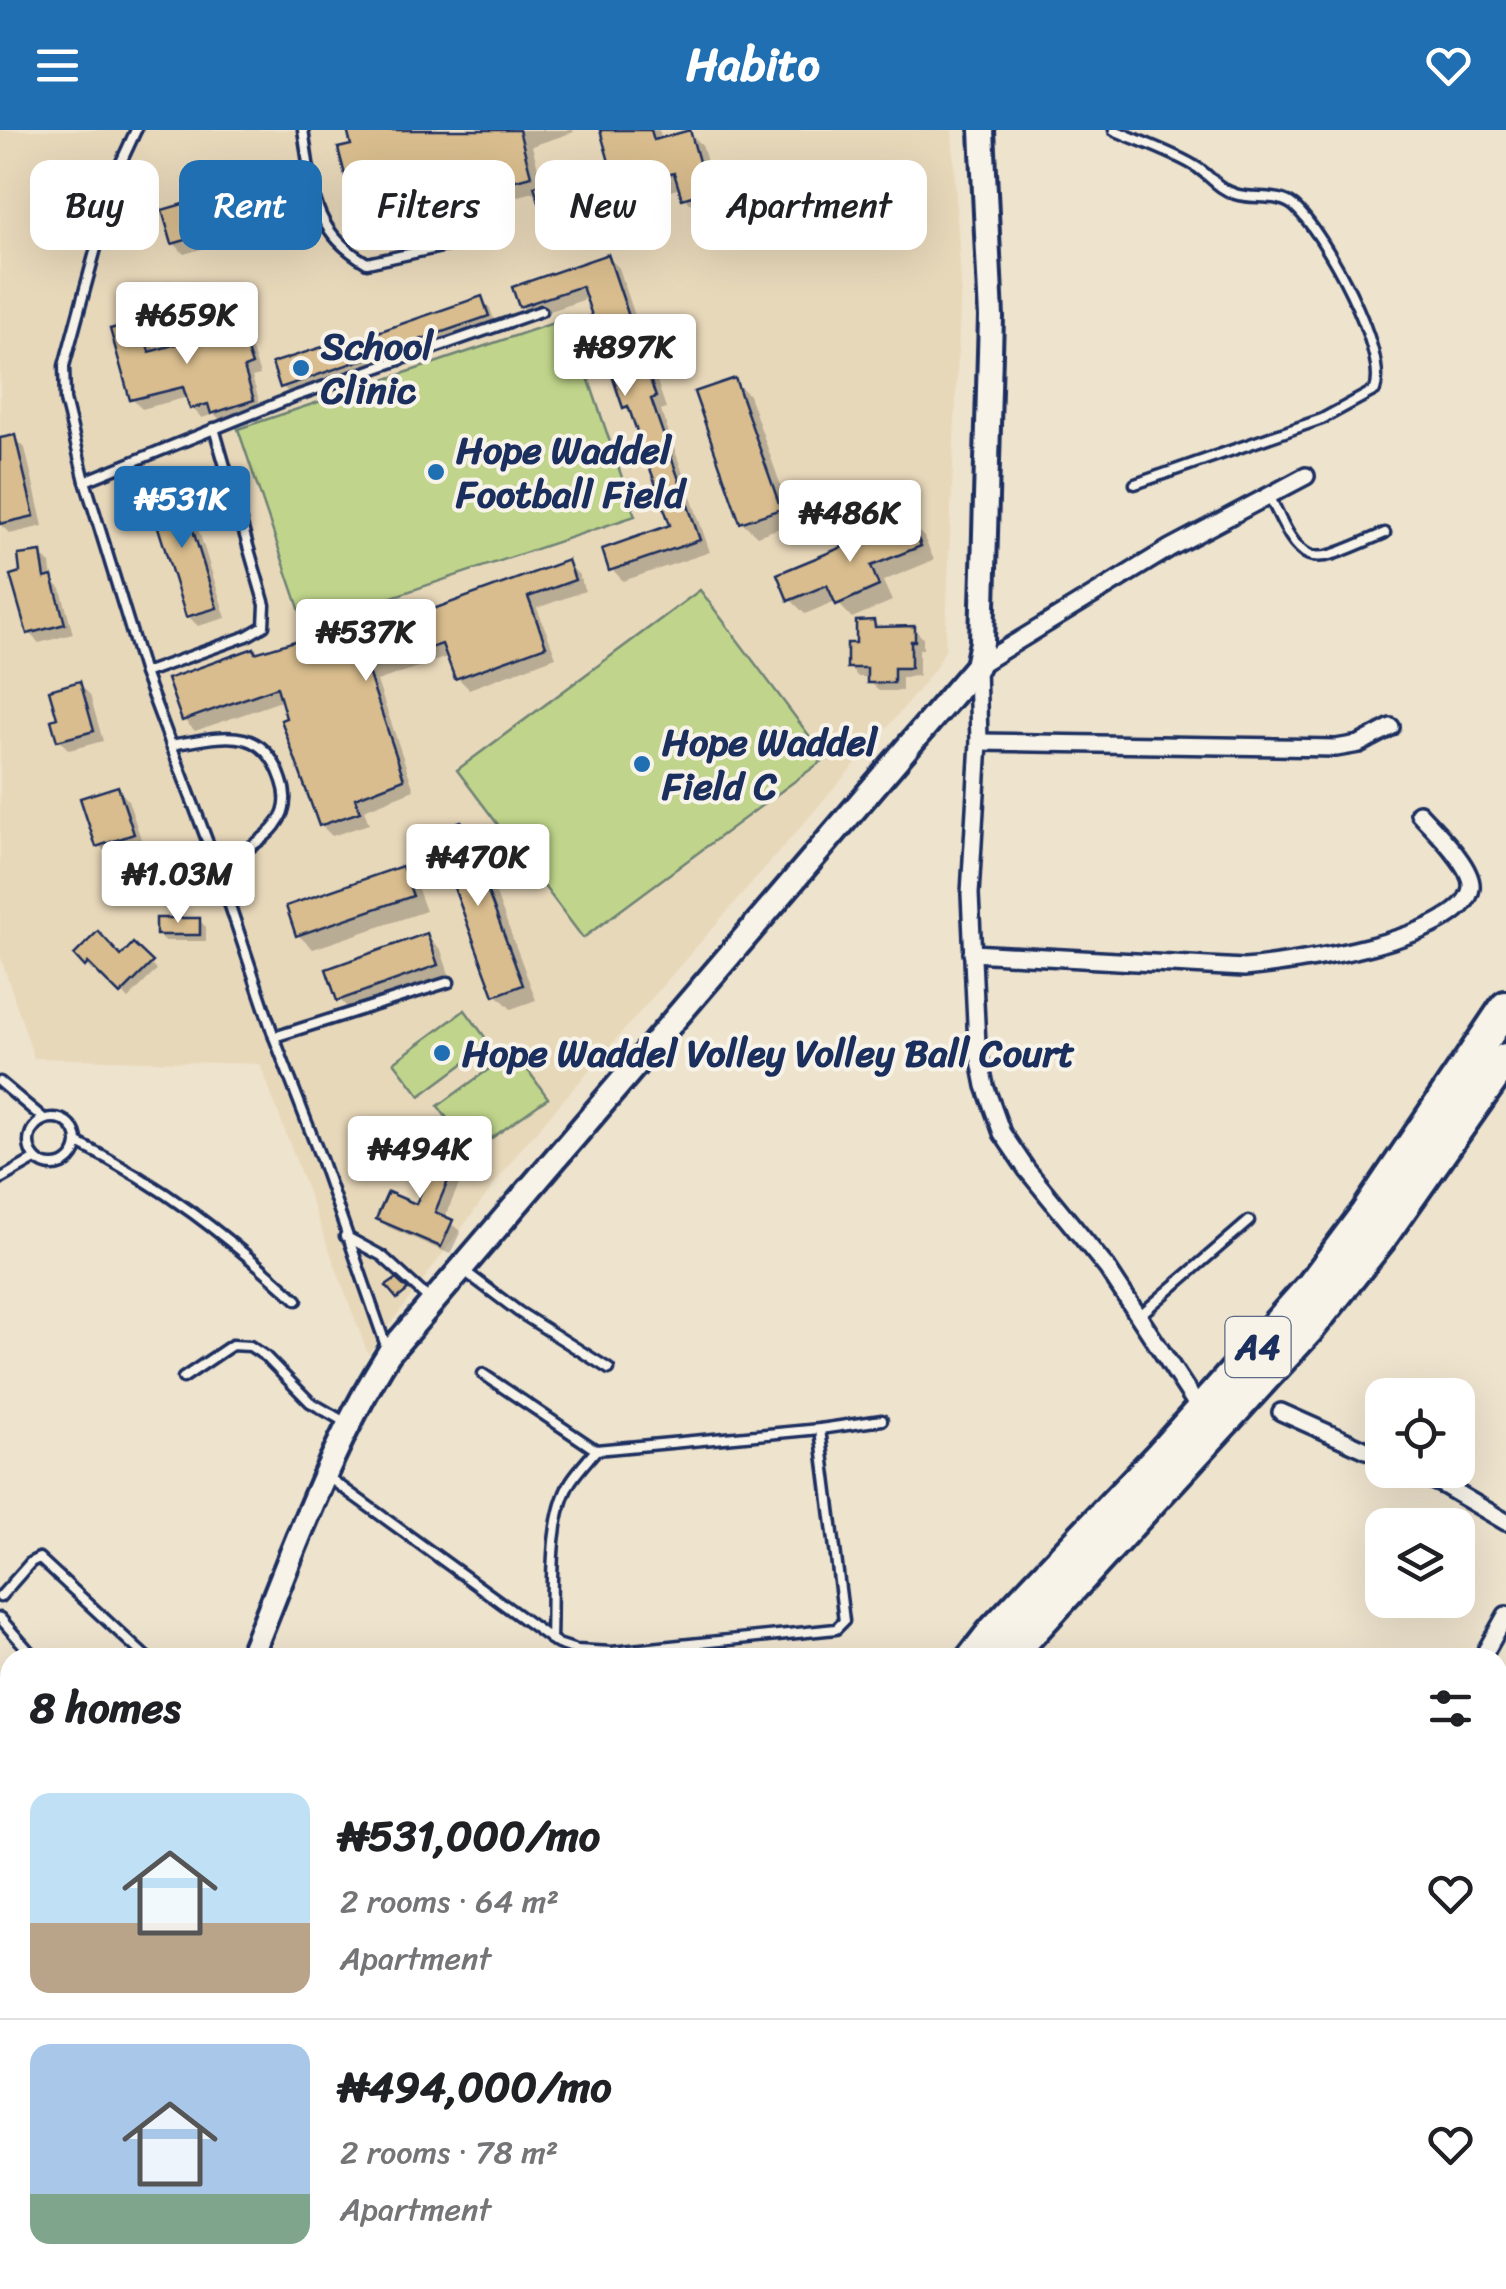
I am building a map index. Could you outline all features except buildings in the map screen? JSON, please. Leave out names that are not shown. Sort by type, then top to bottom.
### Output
[{"type":"highway","name":"A4","points":[[1015,1648],[1208,1422],[1366,1214],[1506,1006]]},
{"type":"highway","name":"A4","points":[[981,1648],[1208,1422],[1309,1328],[1367,1254],[1506,1058]]},
{"type":"street","points":[[982,130],[990,317],[979,742],[970,894],[977,1045],[985,1086],[1002,1132],[1027,1170],[1107,1268],[1208,1422]]},
{"type":"street","points":[[254,1648],[325,1475],[389,1353],[978,666],[1170,548],[1306,476]]},
{"type":"street","points":[[979,742],[1336,748],[1359,744],[1391,727]]},
{"type":"street","points":[[972,954],[1244,968],[1377,946],[1410,934],[1464,904],[1472,885],[1467,870],[1419,813]]},
{"type":"street","points":[[1281,1412],[1365,1449]]},
{"type":"street","points":[[1448,1488],[1506,1522]]},
{"type":"street","points":[[1488,1648],[1506,1615]]},
{"type":"lane","points":[[136,130],[117,171],[64,366],[66,400],[85,481],[144,672],[389,1353]]},
{"type":"lane","points":[[303,130],[317,210],[342,249]]},
{"type":"lane","points":[[1114,130],[1198,168],[1224,190],[1255,199],[1279,198],[1293,205],[1316,234],[1353,296],[1366,327],[1379,380],[1375,390],[1322,419],[1135,484]]},
{"type":"lane","points":[[345,250],[367,262],[426,250]]},
{"type":"lane","points":[[85,481],[214,428],[541,311]]},
{"type":"lane","points":[[144,672],[264,626],[265,606],[214,428]]},
{"type":"lane","points":[[1270,495],[1284,527],[1307,556],[1320,558],[1385,534]]},
{"type":"lane","points":[[171,745],[226,737],[250,740],[266,748],[276,764],[286,793],[284,813],[273,830],[217,867]]},
{"type":"lane","points":[[274,1037],[449,982]]},
{"type":"lane","points":[[0,1082],[44,1119]]},
{"type":"lane","points":[[60,1118],[77,1135],[78,1144],[72,1158],[50,1166],[35,1159],[29,1136],[44,1119],[60,1118]]},
{"type":"lane","points":[[78,1144],[152,1182],[193,1211],[298,1300]]},
{"type":"lane","points":[[0,1178],[35,1159]]},
{"type":"lane","points":[[1139,1316],[1249,1221]]},
{"type":"lane","points":[[345,1236],[382,1256],[431,1302]]},
{"type":"lane","points":[[459,1268],[609,1369]]},
{"type":"lane","points":[[183,1378],[232,1346],[250,1346],[310,1402],[349,1424]]},
{"type":"lane","points":[[484,1374],[596,1450],[882,1420]]},
{"type":"lane","points":[[651,1648],[842,1626],[820,1429]]},
{"type":"lane","points":[[551,1639],[555,1536],[562,1502],[570,1482],[596,1450]]},
{"type":"lane","points":[[325,1475],[551,1639],[571,1648]]},
{"type":"lane","points":[[0,1597],[39,1558],[136,1648]]},
{"type":"lane","points":[[0,1618],[26,1648]]},
{"type":"shaded area","points":[[0,130],[952,130],[961,283],[945,650],[902,710],[520,1150],[368,1354],[260,1064],[34,1058],[0,955]]},
{"type":"green space","name":"Hope Waddel Football Field","points":[[568,318],[635,516],[305,626],[238,429]]},
{"type":"green space","name":"Hope Waddel Field C","points":[[700,590],[826,758],[583,938],[457,770]]},
{"type":"green space","name":"Hope Waddel Volley Volley Ball Court","points":[[465,1010],[490,1044],[420,1096],[394,1062]]},
{"type":"green space","points":[[514,1051],[548,1098],[472,1152],[438,1106]]},
{"type":"place","name":"School Clinic","points":[[301,368]]},
{"type":"place","name":"Hope Waddel Football Field","points":[[436,472]]},
{"type":"place","name":"Hope Waddel Field C","points":[[642,764]]},
{"type":"place","name":"Hope Waddel Volley Volley Ball Court","points":[[442,1053]]}]
